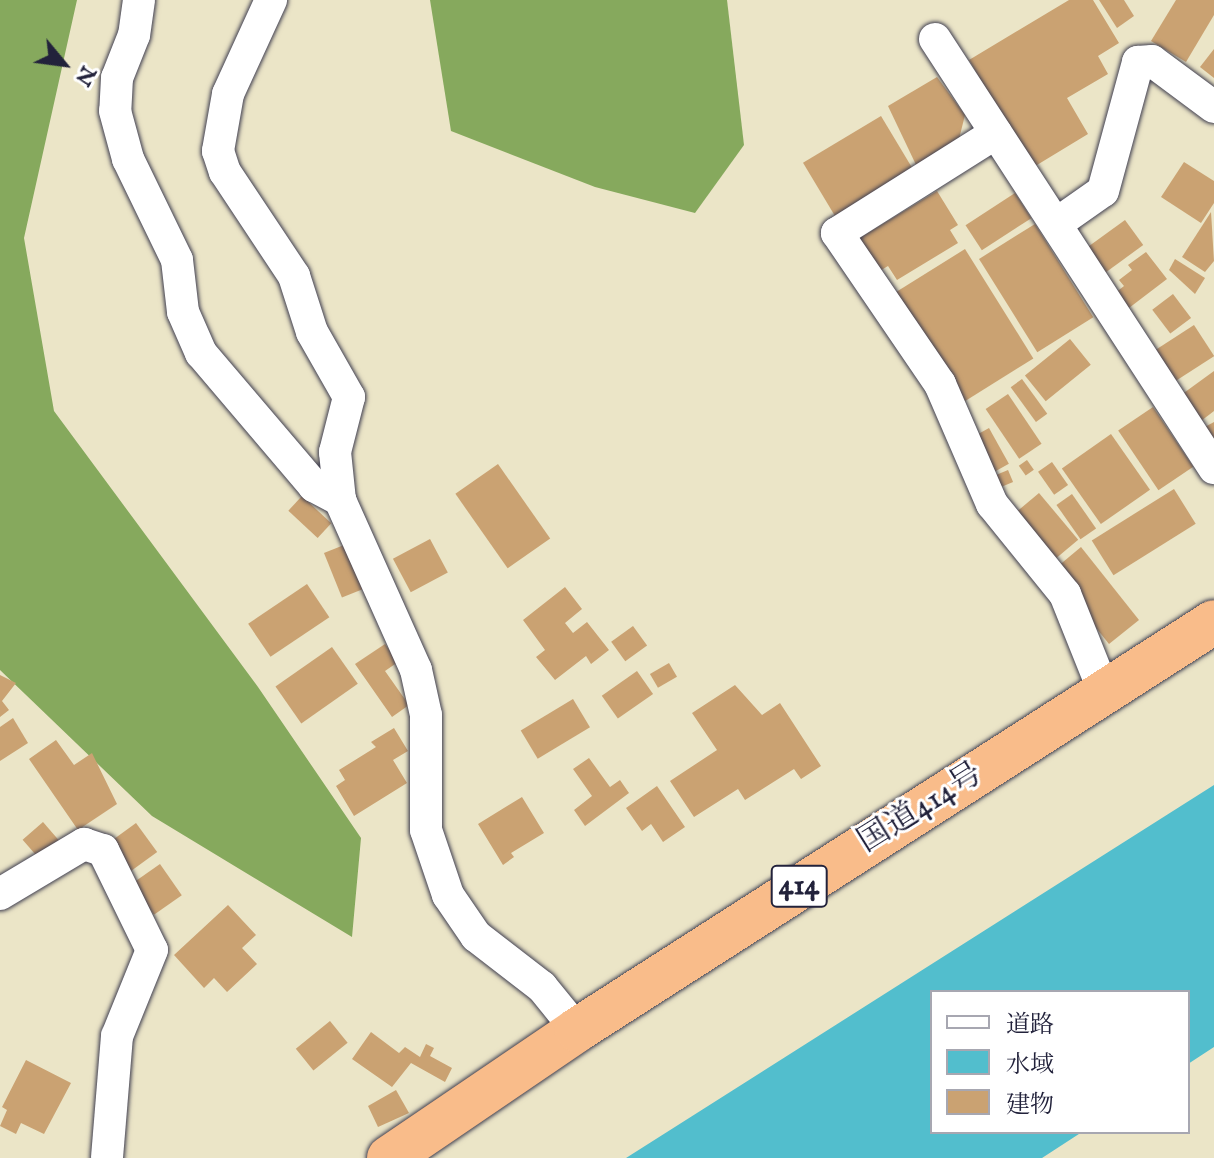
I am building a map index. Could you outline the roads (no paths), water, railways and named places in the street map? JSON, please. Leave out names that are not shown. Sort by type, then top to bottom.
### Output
[{"type":"highway","name":"国道414号","points":[[389,1158],[577,1030],[1214,622]]},
{"type":"street","points":[[139,0],[134,35],[117,78],[115,111],[128,159],[177,260],[183,312],[211,366],[314,486],[340,500]]},
{"type":"street","points":[[271,0],[228,94],[218,151],[225,172],[294,276],[312,332],[349,397],[335,452],[340,500],[416,670],[426,715],[426,830],[448,895],[476,936],[542,987],[577,1030]]},
{"type":"street","points":[[935,39],[1214,468]]},
{"type":"street","points":[[1056,224],[1103,191],[1138,62],[1152,61],[1214,107]]},
{"type":"street","points":[[996,133],[837,233],[940,384],[992,504],[1065,594],[1105,694]]},
{"type":"street","points":[[0,894],[84,844],[103,850],[152,950],[117,1036],[107,1158]]},
{"type":"water","points":[[1214,785],[1214,1047],[1190,1063],[1190,990],[930,990],[930,1134],[1079,1134],[1042,1158],[626,1158]]}]
